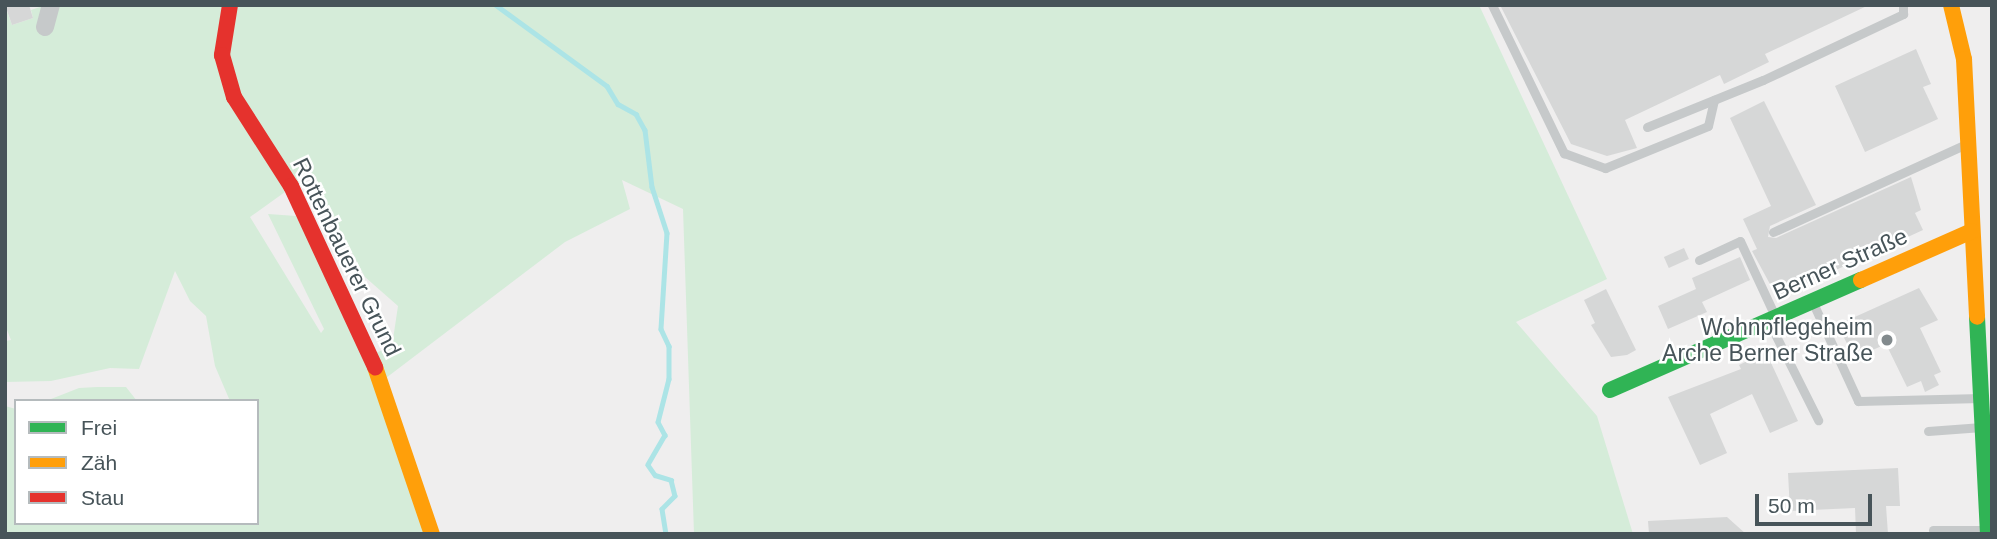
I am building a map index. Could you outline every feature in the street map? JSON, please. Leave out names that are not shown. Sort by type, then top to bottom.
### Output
[{"type":"street","points":[[44,26],[51,5]]},
{"type":"street","name":"Rottenbauerer Grund","points":[[230,5],[222,55],[234,96],[291,186],[341,288],[389,399],[432,534]]},
{"type":"street","points":[[1951,5],[1964,59],[1972,231],[1985,348],[1981,398],[1988,532]]},
{"type":"street","name":"Berner Straße","points":[[1611,390],[1972,231]]},
{"type":"lane","points":[[1492,5],[1564,153],[1605,168],[1708,126],[1714,100]]},
{"type":"lane","points":[[1647,127],[1714,100],[1903,14],[1903,5]]},
{"type":"lane","points":[[1773,232],[1968,144]]},
{"type":"lane","points":[[1699,260],[1740,241],[1818,420]]},
{"type":"lane","points":[[1812,302],[1858,401],[1981,398]]},
{"type":"lane","points":[[1927,431],[1983,427]]},
{"type":"lane","points":[[1933,530],[1988,532]]},
{"type":"green space","points":[[46,5],[1479,5],[1607,279],[1516,322],[1597,416],[1633,534],[694,534],[683,209],[622,180],[630,209],[565,242],[382,381],[428,534],[5,534],[5,406],[14,408],[14,525],[259,525],[259,399],[229,399],[215,366],[206,316],[190,301],[175,271],[139,369],[110,368],[51,381],[5,382],[5,341],[11,340],[5,325],[5,6],[12,25],[33,18],[31,10]],"holes":[[[310,174],[365,277],[398,306],[392,346],[371,355],[296,216],[268,214],[324,329],[321,333],[250,217]]]},
{"type":"green space","points":[[126,387],[135,399],[51,399],[79,388]]},
{"type":"building","points":[[5,5],[29,5],[33,18],[12,25]]},
{"type":"building","points":[[1500,5],[1869,5],[1765,54],[1769,62],[1724,84],[1720,75],[1625,120],[1637,148],[1607,156],[1571,144]]},
{"type":"building","points":[[1916,49],[1931,84],[1923,87],[1938,119],[1865,152],[1835,86]]},
{"type":"building","points":[[1764,101],[1816,205],[1770,226],[1768,237],[1776,238],[1911,177],[1921,210],[1915,213],[1923,230],[1777,297],[1752,251],[1757,249],[1743,219],[1771,206],[1730,118]]},
{"type":"building","points":[[1684,248],[1689,259],[1669,268],[1664,257]]},
{"type":"building","points":[[1740,257],[1750,280],[1702,302],[1707,312],[1668,329],[1658,306],[1696,289],[1692,278]]},
{"type":"building","name":"Wohnpflegeheim Arche Berner Straße","points":[[1919,288],[1938,320],[1920,328],[1941,372],[1934,375],[1939,385],[1925,392],[1921,381],[1907,387],[1886,344],[1855,358],[1837,325]]},
{"type":"building","points":[[1606,289],[1636,350],[1627,355],[1611,357],[1591,325],[1595,323],[1584,300]]},
{"type":"building","points":[[1766,352],[1798,421],[1770,433],[1752,394],[1710,414],[1727,453],[1700,465],[1668,397],[1741,369],[1739,365]]},
{"type":"building","points":[[1898,468],[1900,506],[1886,506],[1888,534],[1856,534],[1855,508],[1790,511],[1788,473]]},
{"type":"building","points":[[1727,517],[1746,534],[1649,534],[1648,521]]},
{"type":"waterway","points":[[496,5],[607,86],[618,104],[636,114],[645,130],[652,187],[667,233],[661,329],[669,346],[669,379],[658,422],[665,435],[648,465],[655,475],[671,480],[675,496],[662,509],[666,534]]},
{"type":"traffic: fast","points":[[1610,390],[1861,280]]},
{"type":"traffic: fast","points":[[1977,317],[1988,534]]},
{"type":"traffic: slow","points":[[1951,5],[1964,59],[1977,317]]},
{"type":"traffic: slow","points":[[1861,280],[1972,231]]},
{"type":"traffic: slow","points":[[375,367],[432,534]]},
{"type":"traffic: jam","points":[[230,5],[222,55],[234,97],[291,186],[375,367]]},
{"type":"place","name":"Wohnpflegeheim Arche Berner Straße","points":[[1887,340]]}]
